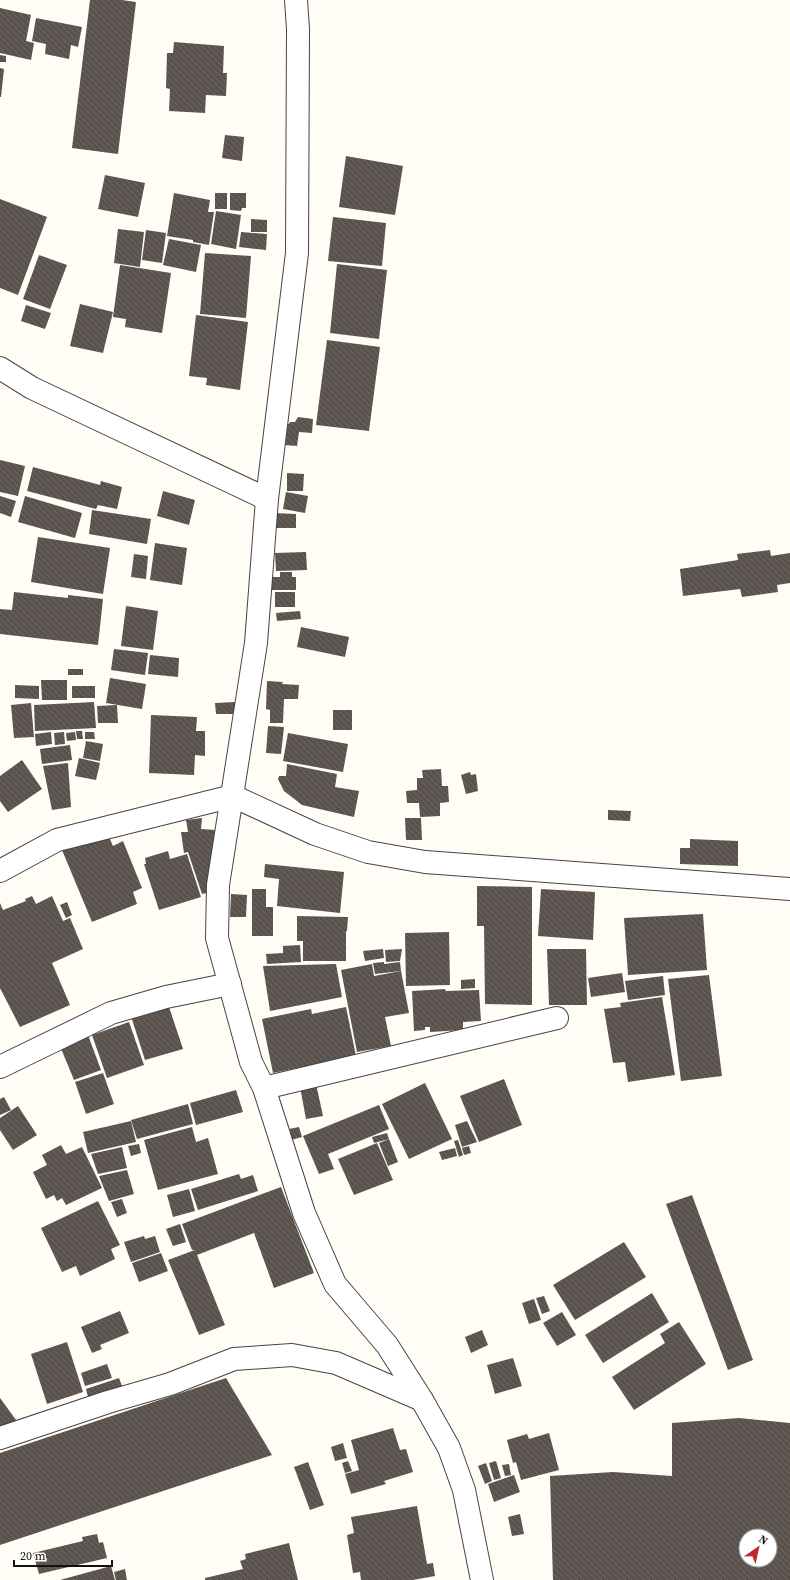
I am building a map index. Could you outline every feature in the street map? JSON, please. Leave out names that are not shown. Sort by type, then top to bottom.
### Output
[{"type":"street","points":[[296,0],[298,29],[297,253],[267,499],[256,643],[218,885],[217,938],[251,1062],[264,1088],[304,1213],[335,1284],[386,1345],[422,1400],[449,1448],[464,1490],[482,1580]]},
{"type":"street","points":[[0,368],[32,388],[267,499]]},
{"type":"street","points":[[0,871],[57,840],[232,796],[315,834],[368,852],[425,862],[790,889]]},
{"type":"street","points":[[0,1067],[112,1013],[166,997],[230,984]]},
{"type":"street","points":[[264,1088],[557,1018]]},
{"type":"street","points":[[0,1438],[108,1402],[170,1384],[234,1359],[292,1355],[336,1363],[422,1400]]},
{"type":"building","points":[[90,0],[122,0],[136,2],[118,154],[72,148]]},
{"type":"building","points":[[0,8],[31,15],[26,41],[34,43],[31,60],[0,53]]},
{"type":"building","points":[[36,18],[82,27],[78,47],[71,45],[69,59],[45,54],[46,44],[32,41]]},
{"type":"building","points":[[174,42],[224,46],[223,73],[227,73],[226,96],[206,95],[205,113],[169,111],[170,89],[166,88],[167,53],[173,53]]},
{"type":"building","points":[[0,55],[6,56],[6,62],[0,62]]},
{"type":"building","points":[[0,68],[4,69],[1,97],[0,97]]},
{"type":"building","points":[[225,135],[244,137],[242,161],[222,158]]},
{"type":"building","points":[[346,156],[403,166],[395,215],[339,207]]},
{"type":"building","points":[[105,175],[145,183],[138,217],[98,209]]},
{"type":"building","points":[[174,193],[210,200],[208,212],[214,212],[209,245],[193,242],[193,240],[167,236]]},
{"type":"building","points":[[215,193],[227,193],[227,209],[215,209]]},
{"type":"building","points":[[230,193],[246,193],[246,208],[242,208],[241,211],[230,210]]},
{"type":"building","points":[[0,199],[47,217],[18,295],[0,288]]},
{"type":"building","points":[[216,211],[241,215],[236,249],[211,244]]},
{"type":"building","points":[[333,217],[386,223],[382,266],[328,261]]},
{"type":"building","points":[[251,219],[267,220],[267,232],[251,232]]},
{"type":"building","points":[[118,229],[144,232],[140,267],[114,263]]},
{"type":"building","points":[[146,230],[166,233],[162,263],[142,260]]},
{"type":"building","points":[[241,232],[267,234],[266,250],[239,247]]},
{"type":"building","points":[[169,239],[201,245],[196,272],[163,265]]},
{"type":"building","points":[[205,253],[251,256],[246,318],[200,314]]},
{"type":"building","points":[[39,255],[67,265],[50,309],[23,299]]},
{"type":"building","points":[[337,264],[387,270],[379,339],[330,333]]},
{"type":"building","points":[[120,265],[171,273],[162,333],[125,327],[126,319],[113,317]]},
{"type":"building","points":[[80,304],[113,312],[103,353],[70,346]]},
{"type":"building","points":[[26,305],[51,313],[45,329],[21,321]]},
{"type":"building","points":[[196,315],[248,322],[240,390],[206,385],[207,378],[189,376]]},
{"type":"building","points":[[327,340],[380,347],[369,431],[316,425]]},
{"type":"building","points":[[298,417],[313,419],[312,433],[299,432],[297,446],[284,445],[286,424],[295,422]]},
{"type":"building","points":[[0,460],[25,466],[18,496],[0,492]]},
{"type":"building","points":[[33,467],[100,485],[101,481],[122,487],[117,509],[98,505],[96,509],[27,491]]},
{"type":"building","points":[[287,473],[304,474],[303,491],[287,491]]},
{"type":"building","points":[[163,491],[195,500],[189,525],[157,516]]},
{"type":"building","points":[[286,492],[308,496],[305,513],[283,509]]},
{"type":"building","points":[[0,496],[16,501],[11,517],[0,513]]},
{"type":"building","points":[[25,496],[82,513],[75,538],[18,522]]},
{"type":"building","points":[[92,510],[151,519],[147,544],[89,534]]},
{"type":"building","points":[[273,513],[296,514],[296,528],[272,528]]},
{"type":"building","points":[[38,537],[110,548],[103,594],[31,582]]},
{"type":"building","points":[[155,543],[187,548],[182,585],[150,580]]},
{"type":"building","points":[[770,550],[771,556],[790,553],[790,583],[777,585],[778,592],[742,597],[740,589],[683,596],[680,569],[738,560],[737,554]]},
{"type":"building","points":[[306,552],[307,570],[276,571],[275,553]]},
{"type":"building","points":[[134,554],[148,556],[146,579],[131,577]]},
{"type":"building","points":[[280,572],[292,572],[292,577],[296,577],[296,590],[269,590],[269,577],[280,577]]},
{"type":"building","points":[[14,592],[68,598],[68,595],[103,599],[98,645],[0,634],[0,609],[12,610]]},
{"type":"building","points":[[275,592],[295,592],[295,607],[275,607]]},
{"type":"building","points":[[126,606],[158,611],[153,650],[121,646]]},
{"type":"building","points":[[300,611],[301,619],[277,621],[276,613]]},
{"type":"building","points":[[301,627],[349,637],[345,657],[297,647]]},
{"type":"building","points":[[114,649],[148,653],[145,675],[111,670]]},
{"type":"building","points":[[150,655],[179,658],[178,677],[148,674]]},
{"type":"building","points":[[68,669],[83,669],[83,675],[68,675]]},
{"type":"building","points":[[110,678],[146,684],[142,709],[106,703]]},
{"type":"building","points":[[41,680],[67,680],[67,700],[42,700]]},
{"type":"building","points":[[267,681],[299,685],[298,699],[284,699],[283,723],[270,723],[270,710],[266,709]]},
{"type":"building","points":[[15,685],[39,686],[39,699],[15,698]]},
{"type":"building","points":[[72,686],[95,686],[95,698],[72,698]]},
{"type":"building","points":[[94,702],[96,728],[35,731],[34,705]]},
{"type":"building","points":[[235,702],[235,714],[216,714],[215,703]]},
{"type":"building","points":[[31,703],[34,737],[14,738],[11,705]]},
{"type":"building","points":[[117,705],[118,723],[98,723],[97,706]]},
{"type":"building","points":[[333,710],[352,710],[352,730],[333,730]]},
{"type":"building","points":[[151,715],[197,717],[196,731],[205,731],[205,756],[195,755],[194,775],[149,773]]},
{"type":"building","points":[[268,726],[284,727],[281,754],[266,753]]},
{"type":"building","points":[[76,731],[82,731],[83,739],[77,739]]},
{"type":"building","points":[[51,732],[52,744],[36,746],[35,734]]},
{"type":"building","points":[[64,732],[65,744],[55,745],[54,733]]},
{"type":"building","points":[[75,732],[76,740],[67,741],[66,733]]},
{"type":"building","points":[[85,732],[94,732],[95,739],[85,739]]},
{"type":"building","points":[[288,733],[348,744],[343,772],[283,761]]},
{"type":"building","points":[[86,741],[103,744],[100,761],[83,758]]},
{"type":"building","points":[[70,745],[72,760],[42,764],[40,749]]},
{"type":"building","points":[[79,758],[100,763],[96,780],[75,776]]},
{"type":"building","points":[[22,760],[42,789],[8,812],[0,801],[0,776]]},
{"type":"building","points":[[68,763],[71,807],[52,810],[43,766]]},
{"type":"building","points":[[287,764],[337,774],[335,787],[359,791],[354,817],[302,805],[284,791],[278,779],[279,776],[286,776]]},
{"type":"building","points":[[441,769],[442,786],[448,786],[449,802],[440,803],[440,816],[420,817],[419,803],[407,803],[406,791],[417,790],[417,778],[423,778],[422,770]]},
{"type":"building","points":[[470,772],[471,775],[476,774],[478,791],[466,794],[461,775]]},
{"type":"building","points":[[608,810],[631,811],[630,821],[608,820]]},
{"type":"building","points":[[202,818],[201,829],[216,830],[212,892],[202,894],[188,852],[184,853],[181,832],[188,832],[186,820]]},
{"type":"building","points":[[405,818],[421,818],[422,840],[406,840]]},
{"type":"building","points":[[107,832],[113,846],[123,841],[142,888],[133,892],[137,904],[92,922],[62,850]]},
{"type":"building","points":[[690,839],[738,841],[738,866],[680,864],[680,848],[690,848]]},
{"type":"building","points":[[168,851],[170,859],[187,854],[201,897],[159,910],[144,864],[146,864],[145,858]]},
{"type":"building","points":[[265,864],[344,872],[340,913],[277,906],[279,879],[264,877]]},
{"type":"building","points":[[477,886],[532,887],[532,1005],[485,1004],[484,926],[477,926]]},
{"type":"building","points":[[252,889],[266,889],[266,907],[273,907],[273,936],[252,936]]},
{"type":"building","points":[[541,889],[595,892],[593,940],[538,936]]},
{"type":"building","points":[[231,894],[247,895],[246,917],[230,917]]},
{"type":"building","points":[[32,896],[36,904],[52,896],[63,921],[70,918],[83,949],[52,963],[70,1005],[20,1027],[0,988],[0,903],[3,910],[26,901],[25,899]]},
{"type":"building","points":[[67,902],[72,915],[66,918],[60,905]]},
{"type":"building","points":[[703,914],[707,970],[628,975],[624,918]]},
{"type":"building","points":[[297,916],[348,917],[346,931],[346,961],[303,961],[303,941],[297,941]]},
{"type":"building","points":[[449,932],[450,985],[406,986],[405,933]]},
{"type":"building","points":[[300,945],[301,962],[267,964],[266,954],[283,953],[283,946]]},
{"type":"building","points":[[383,949],[384,958],[365,961],[363,951]]},
{"type":"building","points":[[402,949],[400,961],[386,962],[385,950]]},
{"type":"building","points":[[547,949],[586,949],[587,1005],[549,1005]]},
{"type":"building","points":[[384,962],[384,964],[400,962],[401,971],[375,974],[373,963]]},
{"type":"building","points":[[336,964],[342,997],[270,1011],[263,966]]},
{"type":"building","points":[[372,964],[374,976],[401,971],[409,1013],[385,1017],[391,1046],[357,1052],[341,970]]},
{"type":"building","points":[[622,973],[625,992],[591,997],[588,978]]},
{"type":"building","points":[[709,975],[722,1076],[681,1081],[668,979]]},
{"type":"building","points":[[663,976],[665,995],[628,1000],[625,981]]},
{"type":"building","points":[[475,979],[475,988],[461,989],[461,980]]},
{"type":"building","points":[[445,989],[446,991],[479,990],[481,1021],[463,1022],[463,1030],[430,1032],[430,1027],[425,1027],[425,1030],[414,1031],[412,991]]},
{"type":"building","points":[[662,997],[675,1075],[628,1082],[625,1062],[613,1063],[604,1009],[621,1007],[620,1003]]},
{"type":"building","points":[[167,1001],[183,1049],[145,1060],[130,1013]]},
{"type":"building","points":[[346,1007],[356,1056],[273,1073],[262,1019],[311,1009],[312,1014]]},
{"type":"building","points":[[129,1022],[144,1065],[107,1078],[92,1035]]},
{"type":"building","points":[[88,1035],[101,1070],[74,1080],[60,1046]]},
{"type":"building","points":[[103,1073],[114,1104],[86,1114],[75,1082]]},
{"type":"building","points":[[504,1079],[522,1125],[479,1142],[460,1096]]},
{"type":"building","points":[[425,1083],[452,1139],[409,1159],[382,1104]]},
{"type":"building","points":[[316,1084],[323,1116],[306,1119],[300,1087]]},
{"type":"building","points":[[236,1090],[243,1112],[196,1125],[190,1103]]},
{"type":"building","points":[[4,1097],[11,1110],[0,1115],[0,1099]]},
{"type":"building","points":[[188,1104],[193,1124],[137,1139],[131,1120]]},
{"type":"building","points":[[379,1105],[389,1129],[328,1154],[334,1169],[319,1174],[303,1136]]},
{"type":"building","points":[[18,1106],[37,1135],[13,1150],[0,1130],[0,1118]]},
{"type":"building","points":[[131,1121],[136,1142],[88,1153],[83,1132]]},
{"type":"building","points":[[467,1121],[477,1142],[462,1147],[455,1125]]},
{"type":"building","points":[[192,1127],[196,1142],[208,1138],[218,1174],[158,1190],[144,1140]]},
{"type":"building","points":[[299,1127],[302,1137],[291,1140],[289,1129]]},
{"type":"building","points":[[387,1133],[389,1139],[374,1143],[372,1137]]},
{"type":"building","points":[[389,1139],[398,1162],[388,1166],[379,1143]]},
{"type":"building","points":[[458,1140],[463,1155],[459,1157],[454,1141]]},
{"type":"building","points":[[377,1143],[393,1180],[354,1195],[338,1159]]},
{"type":"building","points":[[139,1144],[141,1153],[131,1156],[128,1146]]},
{"type":"building","points":[[61,1145],[66,1154],[82,1147],[102,1188],[66,1205],[62,1198],[57,1201],[54,1195],[46,1199],[33,1172],[47,1165],[42,1155]]},
{"type":"building","points":[[469,1146],[471,1153],[464,1155],[462,1148]]},
{"type":"building","points":[[122,1147],[127,1168],[98,1174],[91,1154]]},
{"type":"building","points":[[455,1148],[457,1156],[442,1160],[439,1152]]},
{"type":"building","points":[[127,1170],[134,1194],[109,1201],[99,1176]]},
{"type":"building","points":[[239,1174],[241,1179],[253,1175],[258,1191],[198,1210],[191,1189]]},
{"type":"building","points":[[281,1187],[314,1273],[274,1288],[254,1233],[197,1255],[225,1325],[199,1335],[168,1260],[195,1250],[192,1250],[182,1224]]},
{"type":"building","points":[[189,1189],[195,1211],[173,1217],[167,1195]]},
{"type":"building","points":[[692,1195],[753,1360],[728,1370],[666,1204]]},
{"type":"building","points":[[122,1199],[127,1213],[117,1217],[111,1202]]},
{"type":"building","points":[[98,1201],[120,1245],[111,1249],[115,1259],[80,1276],[76,1266],[62,1272],[41,1228]]},
{"type":"building","points":[[180,1224],[186,1242],[173,1246],[166,1229]]},
{"type":"building","points":[[144,1236],[145,1239],[155,1236],[160,1252],[131,1262],[124,1242]]},
{"type":"building","points":[[624,1242],[646,1277],[575,1320],[553,1285]]},
{"type":"building","points":[[161,1253],[168,1271],[139,1282],[132,1263]]},
{"type":"building","points":[[652,1293],[669,1322],[603,1363],[585,1335]]},
{"type":"building","points":[[544,1296],[550,1311],[542,1314],[536,1298]]},
{"type":"building","points":[[534,1299],[541,1320],[529,1324],[522,1303]]},
{"type":"building","points":[[120,1311],[129,1333],[100,1345],[102,1349],[92,1353],[81,1327]]},
{"type":"building","points":[[562,1312],[576,1335],[557,1346],[543,1323]]},
{"type":"building","points":[[679,1322],[706,1364],[634,1410],[612,1377],[665,1343],[660,1334]]},
{"type":"building","points":[[482,1330],[488,1345],[471,1353],[465,1337]]},
{"type":"building","points":[[67,1342],[83,1392],[47,1404],[31,1354]]},
{"type":"building","points":[[513,1358],[522,1386],[495,1394],[487,1365]]},
{"type":"building","points":[[107,1364],[112,1378],[85,1386],[81,1373]]},
{"type":"building","points":[[119,1378],[122,1386],[88,1397],[86,1389]]},
{"type":"building","points":[[226,1378],[272,1455],[0,1545],[0,1453]]},
{"type":"building","points":[[0,1398],[19,1424],[0,1428]]},
{"type":"building","points":[[739,1418],[790,1423],[790,1580],[553,1580],[550,1476],[613,1472],[672,1476],[672,1423]]},
{"type":"building","points":[[393,1428],[400,1450],[406,1449],[413,1472],[384,1481],[386,1484],[351,1494],[345,1474],[359,1470],[351,1440]]},
{"type":"building","points":[[549,1433],[559,1470],[521,1480],[516,1462],[513,1463],[507,1440],[527,1434],[529,1439]]},
{"type":"building","points":[[343,1443],[347,1458],[335,1461],[331,1447]]},
{"type":"building","points":[[348,1461],[352,1471],[345,1473],[342,1463]]},
{"type":"building","points":[[496,1461],[501,1478],[494,1480],[489,1463]]},
{"type":"building","points":[[308,1462],[324,1505],[310,1510],[294,1467]]},
{"type":"building","points":[[486,1463],[492,1481],[485,1484],[478,1466]]},
{"type":"building","points":[[509,1464],[511,1475],[505,1476],[502,1465]]},
{"type":"building","points":[[514,1475],[520,1492],[494,1502],[488,1484]]},
{"type":"building","points":[[417,1506],[427,1564],[433,1563],[435,1576],[413,1580],[361,1580],[360,1572],[353,1573],[347,1535],[354,1533],[351,1517]]},
{"type":"building","points":[[520,1514],[524,1534],[512,1536],[508,1517]]},
{"type":"building","points":[[97,1534],[99,1543],[103,1542],[107,1558],[39,1574],[33,1553],[83,1541],[82,1537]]},
{"type":"building","points":[[289,1543],[298,1580],[205,1580],[205,1578],[243,1569],[240,1561],[246,1559],[245,1554]]},
{"type":"building","points":[[111,1566],[115,1580],[60,1580]]},
{"type":"building","points":[[125,1569],[127,1580],[116,1580],[114,1572]]}]
